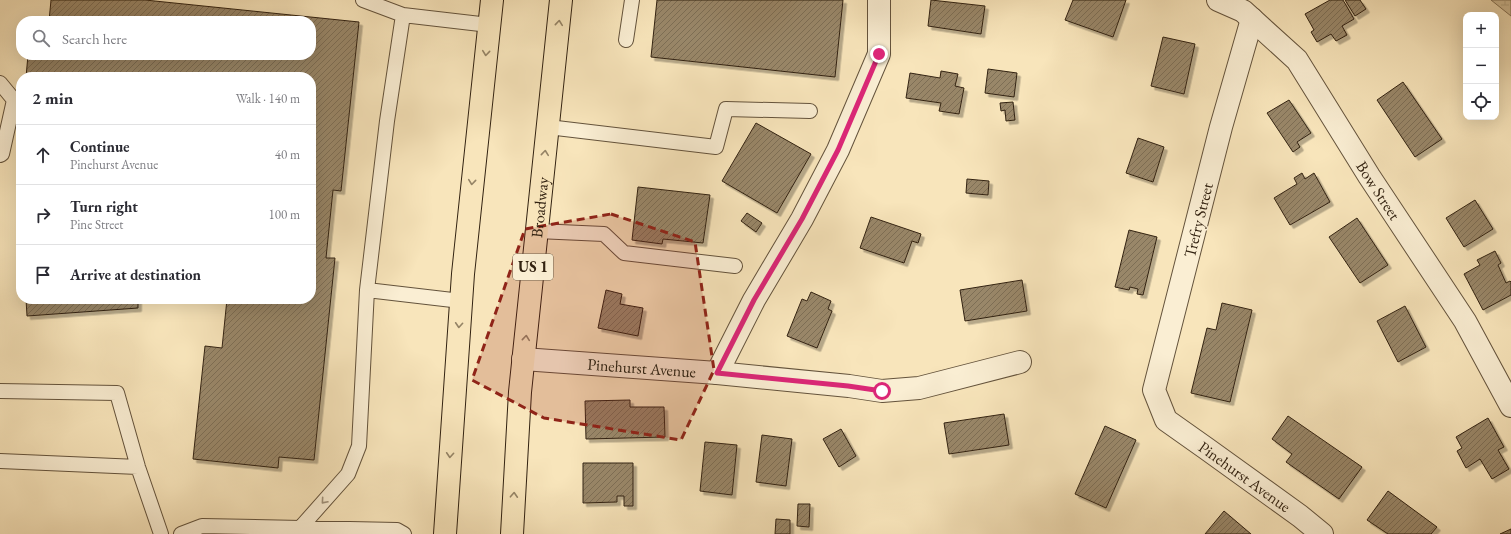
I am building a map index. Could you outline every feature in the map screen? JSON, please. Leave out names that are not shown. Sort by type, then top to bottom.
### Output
[{"type":"highway","points":[[445,534],[461,301],[492,0]]},
{"type":"highway","name":"Broadway","points":[[512,534],[520,392],[561,0]]},
{"type":"street","points":[[717,373],[754,300],[802,219],[841,143],[879,54],[879,0]]},
{"type":"street","name":"Bow Street","points":[[1218,0],[1243,11],[1298,60],[1369,176],[1465,321],[1511,406]]},
{"type":"street","name":"Trefry Street","points":[[1166,420],[1154,390],[1221,127],[1252,19]]},
{"type":"street","name":"Pinehurst Avenue","points":[[524,359],[717,373],[848,386],[882,391],[919,388],[1020,362]]},
{"type":"street","name":"Pinehurst Avenue","points":[[1166,420],[1257,485],[1322,534]]},
{"type":"lane","points":[[363,0],[403,15],[489,25]]},
{"type":"lane","points":[[626,40],[632,0]]},
{"type":"lane","points":[[301,527],[348,474],[359,446],[368,290],[387,121],[403,15]]},
{"type":"lane","points":[[0,83],[14,100],[2,154],[0,155]]},
{"type":"lane","points":[[548,127],[716,148],[726,109],[810,112]]},
{"type":"lane","points":[[537,231],[604,234],[624,253],[735,266]]},
{"type":"lane","points":[[368,290],[461,301]]},
{"type":"lane","points":[[0,391],[117,393],[138,467],[161,534]]},
{"type":"lane","points":[[0,461],[138,467]]},
{"type":"lane","points":[[181,534],[202,526],[397,530],[404,534]]},
{"type":"highlighted area","points":[[611,214],[695,242],[714,370],[681,440],[544,418],[472,380],[525,229]]},
{"type":"green space","points":[[1491,0],[1511,0],[1511,16]]},
{"type":"building","points":[[51,0],[145,0],[301,16],[49,16]]},
{"type":"building","points":[[657,0],[843,0],[835,77],[651,57]]},
{"type":"building","points":[[931,0],[985,6],[981,34],[928,26]]},
{"type":"building","points":[[1073,0],[1126,0],[1113,37],[1065,20]]},
{"type":"building","points":[[1330,0],[1343,0],[1354,19],[1342,26],[1347,35],[1336,41],[1331,34],[1317,42],[1311,32],[1314,30],[1305,14]]},
{"type":"building","points":[[1345,0],[1360,0],[1366,9],[1355,16]]},
{"type":"building","points":[[316,18],[359,22],[341,191],[333,190],[326,258],[335,258],[314,460],[279,457],[278,468],[193,459],[205,346],[222,348],[226,304],[316,304],[316,72],[26,72],[28,60],[316,60]]},
{"type":"building","points":[[1163,37],[1195,44],[1184,94],[1151,86]]},
{"type":"building","points":[[988,69],[1017,73],[1014,97],[985,93]]},
{"type":"building","points":[[941,71],[958,74],[955,86],[964,88],[959,114],[939,111],[941,103],[906,98],[910,73],[940,78]]},
{"type":"building","points":[[1403,82],[1442,139],[1415,157],[1377,100]]},
{"type":"building","points":[[1289,100],[1311,133],[1297,142],[1300,147],[1293,152],[1267,113]]},
{"type":"building","points":[[1013,102],[1015,120],[1006,121],[1005,110],[1001,111],[1000,103]]},
{"type":"building","points":[[756,123],[811,154],[777,213],[722,181]]},
{"type":"building","points":[[1138,138],[1164,147],[1153,182],[1126,173]]},
{"type":"building","points":[[1302,173],[1305,179],[1314,173],[1330,202],[1290,225],[1274,198],[1297,184],[1294,178]]},
{"type":"building","points":[[967,179],[989,181],[988,195],[966,193]]},
{"type":"building","points":[[638,187],[710,195],[703,243],[663,239],[662,244],[632,240]]},
{"type":"building","points":[[1475,200],[1493,229],[1464,247],[1446,218]]},
{"type":"building","points":[[747,213],[762,223],[756,232],[741,221]]},
{"type":"building","points":[[871,217],[921,234],[918,243],[912,241],[904,263],[860,248]]},
{"type":"building","points":[[1357,218],[1388,265],[1360,283],[1329,237]]},
{"type":"building","points":[[1129,230],[1157,237],[1143,295],[1137,294],[1138,289],[1130,287],[1129,290],[1115,287]]},
{"type":"building","points":[[1495,251],[1501,263],[1498,265],[1506,283],[1511,282],[1511,295],[1483,310],[1464,274],[1480,265],[1477,260]]},
{"type":"building","points":[[1022,280],[1027,311],[965,321],[960,290]]},
{"type":"building","points":[[606,290],[622,294],[620,304],[643,308],[638,336],[598,328]]},
{"type":"building","points":[[811,292],[831,301],[828,309],[832,311],[817,348],[787,336],[802,299],[807,301]]},
{"type":"building","points":[[1222,303],[1252,310],[1230,402],[1191,393],[1207,328],[1216,330]]},
{"type":"building","points":[[26,304],[138,304],[138,308],[27,316]]},
{"type":"building","points":[[1405,306],[1426,347],[1398,362],[1377,321]]},
{"type":"building","points":[[630,400],[630,407],[664,407],[665,437],[586,439],[585,401]]},
{"type":"building","points":[[1004,414],[1009,445],[949,454],[944,423]]},
{"type":"building","points":[[1288,416],[1362,467],[1339,499],[1286,462],[1292,454],[1272,439]]},
{"type":"building","points":[[1488,418],[1504,447],[1498,450],[1509,469],[1492,479],[1480,459],[1466,468],[1457,451],[1462,448],[1456,437]]},
{"type":"building","points":[[1105,426],[1136,440],[1106,508],[1075,494]]},
{"type":"building","points":[[841,429],[856,456],[839,467],[823,439]]},
{"type":"building","points":[[762,435],[792,439],[786,486],[756,482]]},
{"type":"building","points":[[705,442],[737,445],[732,495],[700,491]]},
{"type":"building","points":[[583,463],[633,463],[633,506],[624,506],[624,496],[617,496],[617,502],[583,503]]},
{"type":"building","points":[[1388,491],[1437,527],[1431,534],[1388,534],[1367,520]]},
{"type":"building","points":[[798,504],[810,504],[809,527],[797,526]]},
{"type":"building","points":[[1224,511],[1251,534],[1205,534]]},
{"type":"building","points":[[776,519],[790,520],[790,534],[775,534]]},
{"type":"building","points":[[1511,529],[1511,534],[1500,534]]},
{"type":"route","points":[[879,54],[838,150],[802,219],[754,300],[717,373],[848,386],[882,391]]}]
